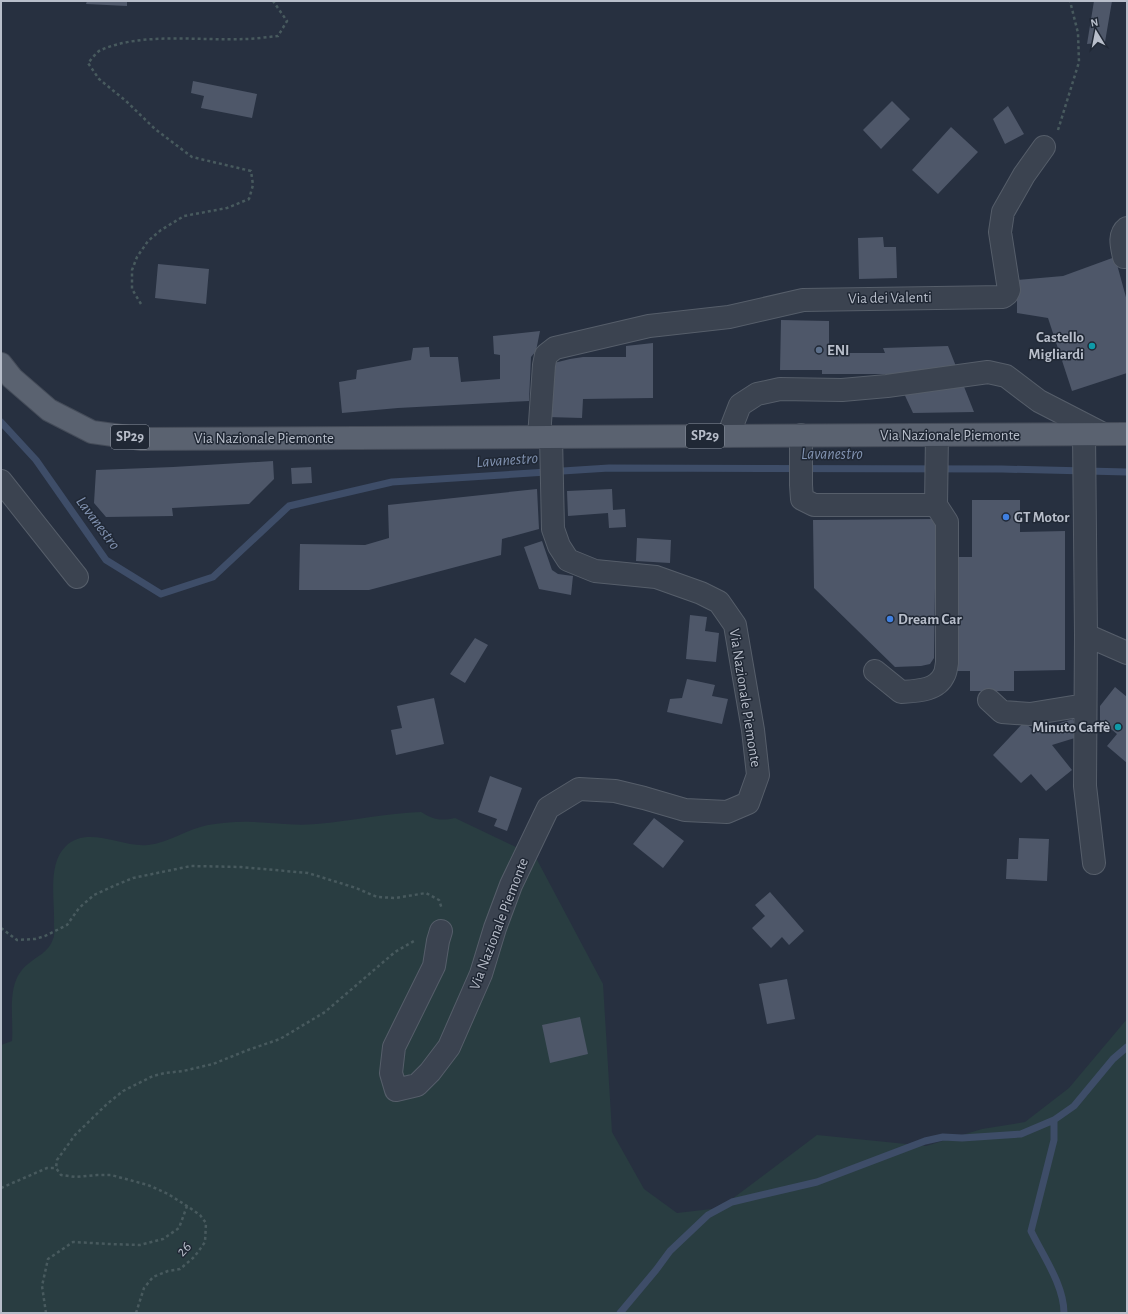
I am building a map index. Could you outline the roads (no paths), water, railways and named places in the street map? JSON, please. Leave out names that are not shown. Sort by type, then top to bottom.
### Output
[{"type":"main road","name":"Via Nazionale Piemonte","points":[[1,364],[12,378],[49,410],[92,432],[142,439],[801,435],[937,435],[1090,439],[1127,434]]},
{"type":"street","name":"Via dei Valenti","points":[[545,437],[544,365],[546,355],[556,348],[649,326],[729,317],[803,300],[1003,297],[1008,294],[1009,290],[1000,232],[1003,212],[1024,175],[1044,148]]},
{"type":"street","points":[[1124,257],[1121,239],[1127,228]]},
{"type":"street","points":[[728,436],[740,406],[757,394],[780,389],[842,390],[887,386],[988,372],[1006,376],[1090,439],[1086,505],[1086,786],[1094,863]]},
{"type":"street","points":[[801,435],[802,499],[814,505],[936,505]]},
{"type":"street","points":[[875,671],[901,692],[917,691],[936,686],[944,676],[947,663],[948,522],[936,505],[937,435]]},
{"type":"street","name":"Via Nazionale Piemonte","points":[[441,930],[434,966],[394,1047],[391,1073],[396,1090],[417,1084],[430,1072],[449,1047],[481,974],[495,928],[511,885],[548,808],[579,789],[615,791],[685,810],[727,812],[748,803],[758,775],[753,730],[735,625],[719,602],[700,593],[656,577],[595,571],[568,560],[559,546],[553,529],[545,437]]},
{"type":"street","points":[[1,481],[77,577]]},
{"type":"street","points":[[1086,635],[1127,653]]},
{"type":"street","points":[[989,700],[1002,712],[1030,714],[1086,705]]},
{"type":"waterway","name":"Lavanestro","points":[[1,422],[36,460],[106,560],[161,594],[213,577],[289,506],[392,482],[609,468],[1002,469],[1127,472]]},
{"type":"waterway","points":[[620,1313],[670,1251],[708,1215],[732,1202],[817,1182],[925,1141],[943,1137],[962,1138],[1021,1134],[1054,1120],[1074,1106],[1113,1059],[1127,1047]]},
{"type":"waterway","points":[[1054,1120],[1054,1140],[1031,1231],[1057,1281],[1061,1292],[1064,1313]]},
{"type":"place","name":"Castello Migliardi","points":[[1092,346]]},
{"type":"place","name":"ENI","points":[[819,350]]},
{"type":"place","name":"GT Motor","points":[[1006,517]]},
{"type":"place","name":"Dream Car","points":[[890,619]]},
{"type":"place","name":"Minuto Caffè","points":[[1118,727]]}]
